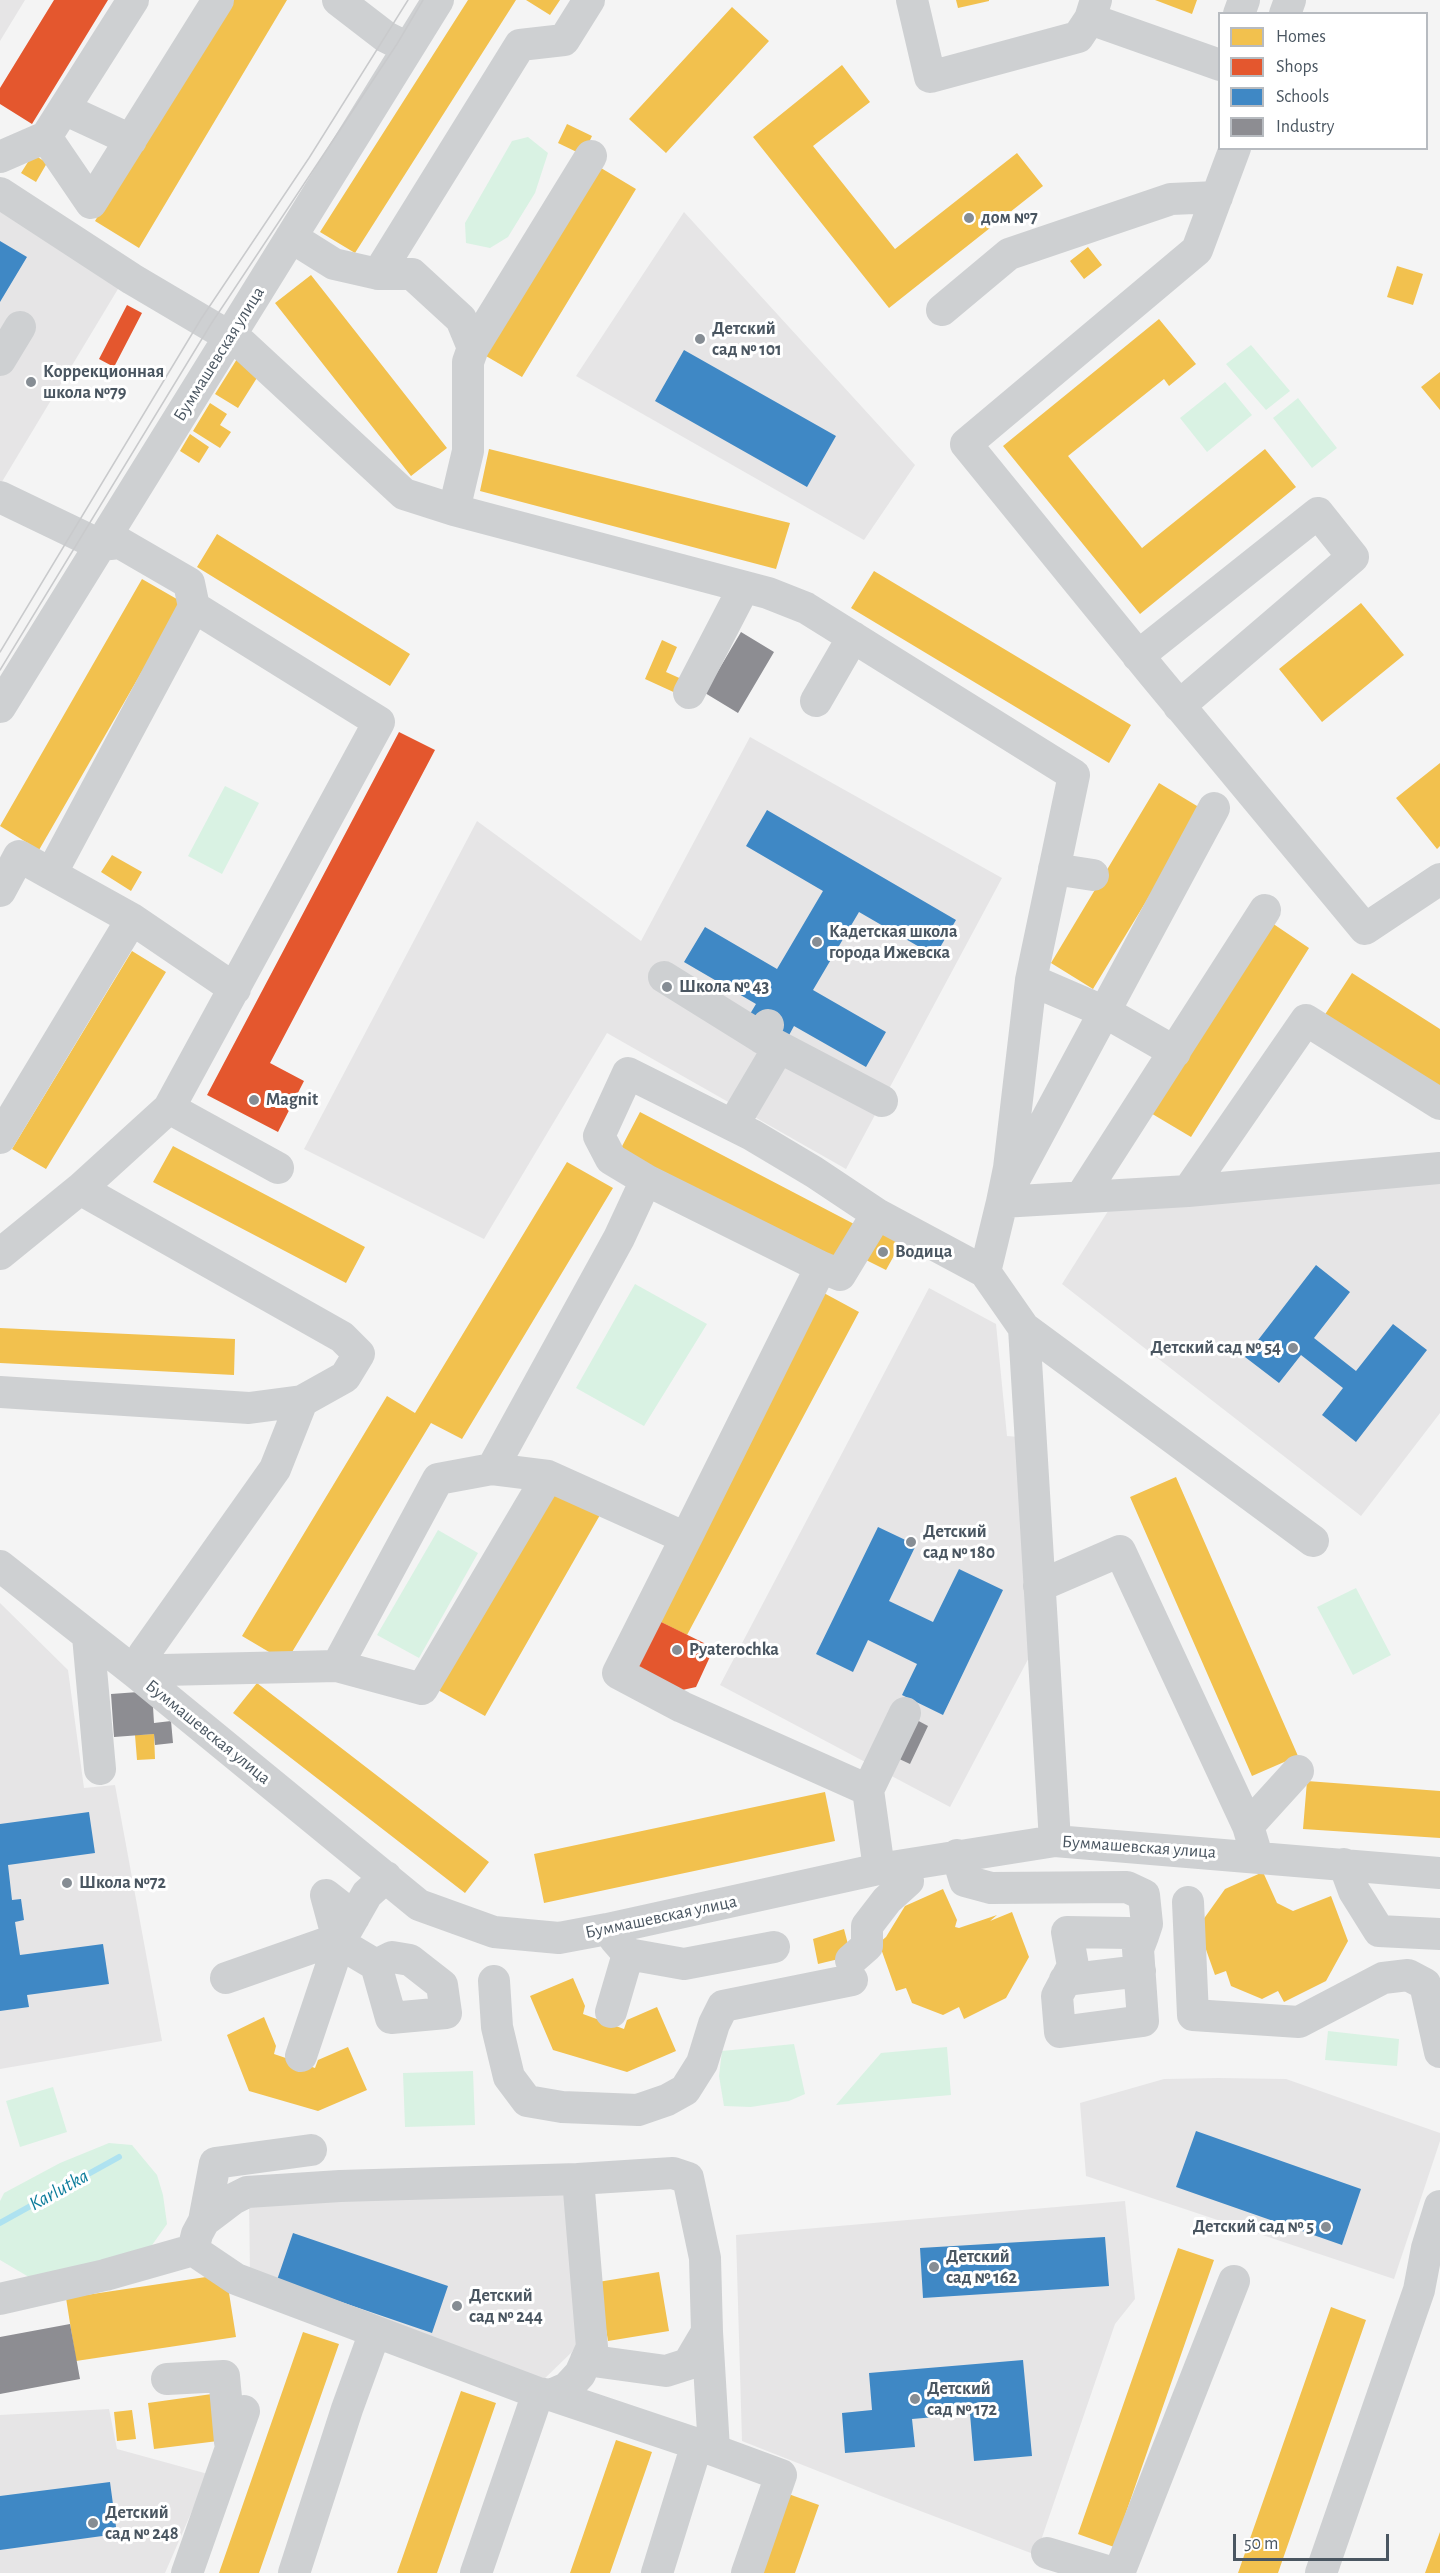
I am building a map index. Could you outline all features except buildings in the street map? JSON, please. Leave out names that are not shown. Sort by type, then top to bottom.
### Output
[{"type":"street","points":[[0,158],[46,137],[133,0]]},
{"type":"street","points":[[46,137],[91,203],[218,0]]},
{"type":"street","points":[[338,0],[386,37],[408,48]]},
{"type":"street","name":"Буммашевская улица","points":[[0,707],[438,0]]},
{"type":"street","points":[[378,274],[520,45],[564,40],[589,0]]},
{"type":"street","points":[[912,0],[930,77],[1078,36],[1093,10],[1218,64]]},
{"type":"street","points":[[64,109],[131,140]]},
{"type":"street","points":[[1234,150],[1197,250],[966,444],[1179,706],[1365,929],[1440,879]]},
{"type":"street","points":[[454,510],[468,451],[468,362],[473,348],[591,156]]},
{"type":"street","points":[[0,193],[132,279],[242,344],[404,494],[454,510],[768,593],[807,608],[1074,775],[1031,980],[1009,1168],[985,1272]]},
{"type":"street","points":[[942,310],[1009,254],[1171,199],[1217,197]]},
{"type":"street","points":[[291,237],[334,264],[378,274],[412,274],[461,319],[473,348]]},
{"type":"street","points":[[0,360],[20,327]]},
{"type":"street","points":[[0,496],[100,545],[120,543],[189,583],[194,607],[51,874]]},
{"type":"street","points":[[1138,656],[1318,513],[1353,557],[1179,706]]},
{"type":"street","points":[[689,693],[744,587]]},
{"type":"street","points":[[0,1254],[80,1189],[169,1108],[379,722],[194,607]]},
{"type":"street","points":[[816,700],[853,637]]},
{"type":"street","points":[[1002,1202],[1214,808]]},
{"type":"street","points":[[0,891],[19,856],[132,919],[235,989]]},
{"type":"street","points":[[1053,870],[1093,875]]},
{"type":"street","points":[[1081,1197],[1265,910]]},
{"type":"street","points":[[0,1138],[132,919]]},
{"type":"street","points":[[664,978],[882,1101]]},
{"type":"street","points":[[1031,980],[1105,1012],[1175,1052]]},
{"type":"street","points":[[1188,1191],[1306,1020],[1440,1104]]},
{"type":"street","points":[[733,1125],[770,1036]]},
{"type":"street","points":[[877,1214],[840,1275],[646,1180],[611,1159],[599,1136],[628,1073],[733,1125],[814,1172],[877,1214],[985,1272],[1024,1328],[1313,1540]]},
{"type":"street","points":[[169,1108],[278,1168]]},
{"type":"street","points":[[1002,1202],[1188,1191],[1436,1163]]},
{"type":"street","points":[[492,1469],[619,1238],[646,1180]]},
{"type":"street","points":[[0,1392],[249,1408],[302,1401],[345,1377],[358,1354],[342,1337],[80,1189]]},
{"type":"street","points":[[821,1267],[618,1673],[682,1707],[868,1790]]},
{"type":"street","points":[[1024,1328],[1055,1841]]},
{"type":"street","points":[[302,1401],[275,1469],[144,1654],[136,1673],[163,1670],[337,1666],[422,1689],[548,1476]]},
{"type":"street","points":[[337,1666],[438,1479],[492,1469],[548,1476],[686,1538]]},
{"type":"street","points":[[1039,1586],[1120,1551],[1248,1826],[1257,1856]]},
{"type":"street","name":"Буммашевская улица","points":[[0,1566],[136,1673],[419,1905],[494,1932],[559,1938],[892,1867],[1055,1841],[1440,1873]]},
{"type":"street","points":[[88,1636],[100,1769]]},
{"type":"street","points":[[494,1981],[497,2027],[509,2077],[527,2101],[562,2107],[638,2110],[667,2100],[685,2090],[702,2063],[714,2024],[723,2006],[852,1970],[867,1946],[867,1926],[887,1900],[909,1881],[892,1867],[868,1790],[904,1713]]},
{"type":"street","points":[[1248,1826],[1298,1771]]},
{"type":"street","points":[[957,1855],[964,1881],[991,1888],[1127,1887],[1144,1895],[1147,1924],[1143,1936],[1138,1949],[1143,2021],[1060,2032],[1057,1996],[1073,1965],[1067,1932],[1128,1933],[1143,1936]]},
{"type":"street","points":[[1344,1864],[1354,1891],[1379,1931],[1383,1978]]},
{"type":"street","points":[[301,2056],[347,1930],[367,1894],[386,1877]]},
{"type":"street","points":[[1188,1902],[1193,2015],[1299,2022],[1383,1978],[1408,1975],[1425,1984],[1440,2052]]},
{"type":"street","points":[[607,1929],[628,1954],[684,1964],[774,1947]]},
{"type":"street","points":[[347,1930],[376,1965]]},
{"type":"street","points":[[226,1978],[323,1944],[347,1930]]},
{"type":"street","points":[[1379,1931],[1440,1934]]},
{"type":"street","points":[[611,2012],[628,1954]]},
{"type":"street","points":[[733,1954],[742,2002]]},
{"type":"street","points":[[1065,1980],[1140,1971]]},
{"type":"street","points":[[198,2236],[215,2163],[311,2150]]},
{"type":"street","points":[[0,2299],[105,2275],[198,2236],[233,2199],[248,2192],[340,2186],[578,2179],[674,2173],[688,2178],[705,2258],[706,2446],[657,2573]]},
{"type":"street","points":[[544,2394],[567,2388],[580,2374],[592,2348],[578,2179]]},
{"type":"street","points":[[1321,2573],[1430,2293],[1427,2248],[1440,2206]]},
{"type":"street","points":[[198,2236],[236,2279],[544,2394],[706,2446],[781,2475],[747,2573]]},
{"type":"street","points":[[1119,2573],[1234,2281]]},
{"type":"street","points":[[294,2573],[347,2409],[375,2332]]},
{"type":"street","points":[[586,2360],[666,2372],[688,2364],[707,2332]]},
{"type":"street","points":[[167,2379],[224,2376],[231,2449]]},
{"type":"street","points":[[476,2573],[544,2394]]},
{"type":"street","points":[[187,2573],[244,2411]]},
{"type":"street","points":[[1047,2553],[1114,2573]]},
{"type":"shaded area","points":[[0,0],[25,0],[0,41]]},
{"type":"shaded area","name":"Коррекционная школа №79","points":[[0,200],[124,279],[0,485]]},
{"type":"shaded area","name":"Детский сад № 101","points":[[684,212],[915,465],[864,540],[576,376]]},
{"type":"shaded area","name":"Школа № 43","points":[[750,737],[1002,878],[846,1169],[607,1033],[484,1239],[304,1149],[477,821],[641,941]]},
{"type":"shaded area","name":"Детский сад № 54","points":[[1440,1183],[1440,1413],[1361,1516],[1062,1284],[1110,1208]]},
{"type":"shaded area","name":"Детский сад № 180","points":[[929,1288],[996,1324],[1007,1436],[1019,1437],[1034,1648],[950,1807],[720,1685]]},
{"type":"shaded area","name":"Школа №72","points":[[0,1603],[68,1670],[84,1788],[115,1785],[162,2041],[0,2069]]},
{"type":"shaded area","name":"Детский сад № 5","points":[[1164,2079],[1286,2079],[1440,2133],[1440,2141],[1394,2279],[1086,2176],[1080,2103]]},
{"type":"shaded area","name":"Детский сад № 244","points":[[570,2183],[579,2338],[574,2350],[541,2382],[250,2275],[249,2199]]},
{"type":"shaded area","points":[[1125,2201],[1135,2299],[1115,2324],[1036,2555],[742,2441],[736,2235]]},
{"type":"shaded area","name":"Детский сад № 248","points":[[109,2409],[117,2449],[208,2474],[165,2573],[0,2573],[0,2415]]},
{"type":"green space","points":[[528,137],[548,153],[535,193],[508,237],[490,248],[466,243],[465,223],[512,141]]},
{"type":"green space","points":[[1251,345],[1290,391],[1266,410],[1226,364]]},
{"type":"green space","points":[[1225,382],[1252,415],[1207,452],[1180,418]]},
{"type":"green space","points":[[1298,398],[1337,448],[1312,468],[1273,418]]},
{"type":"green space","points":[[225,786],[259,803],[222,874],[188,856]]},
{"type":"green space","points":[[635,1284],[707,1324],[644,1426],[576,1388]]},
{"type":"green space","points":[[438,1530],[478,1553],[419,1658],[377,1635]]},
{"type":"green space","points":[[1356,1588],[1391,1655],[1353,1675],[1317,1607]]},
{"type":"green space","points":[[1328,2031],[1399,2039],[1397,2066],[1325,2060]]},
{"type":"green space","points":[[794,2044],[805,2094],[789,2101],[751,2107],[724,2106],[719,2076],[722,2051]]},
{"type":"green space","points":[[947,2047],[951,2095],[836,2105],[881,2053]]},
{"type":"green space","points":[[473,2071],[475,2125],[405,2127],[403,2073]]},
{"type":"green space","points":[[53,2087],[67,2132],[20,2147],[6,2101]]},
{"type":"green space","points":[[109,2143],[132,2145],[157,2175],[163,2195],[167,2224],[145,2255],[39,2283],[0,2260],[0,2201],[4,2193],[60,2163]]},
{"type":"waterway","name":"Karlutka","points":[[0,2223],[119,2157]]},
{"type":"tram line","points":[[0,652],[201,319],[309,158],[408,0]]},
{"type":"tram line","points":[[0,670],[211,324],[397,44],[423,0]]},
{"type":"place","name":"дом №7","points":[[969,218]]},
{"type":"place","name":"Детский сад № 101","points":[[700,339]]},
{"type":"place","name":"Коррекционная школа №79","points":[[31,382]]},
{"type":"place","name":"Кадетская школа города Ижевска","points":[[817,942]]},
{"type":"place","name":"Школа № 43","points":[[667,987]]},
{"type":"place","name":"Magnit","points":[[254,1100]]},
{"type":"place","name":"Водица","points":[[883,1252]]},
{"type":"place","name":"Детский сад № 54","points":[[1293,1348]]},
{"type":"place","name":"Детский сад № 180","points":[[911,1542]]},
{"type":"place","name":"Pyaterochka","points":[[677,1650]]},
{"type":"place","name":"Школа №72","points":[[67,1883]]},
{"type":"place","name":"Детский сад № 5","points":[[1326,2227]]},
{"type":"place","name":"Детский сад № 162","points":[[934,2267]]},
{"type":"place","name":"Детский сад № 244","points":[[457,2306]]},
{"type":"place","name":"Детский сад № 172","points":[[915,2399]]},
{"type":"place","name":"Детский сад № 248","points":[[93,2523]]}]
